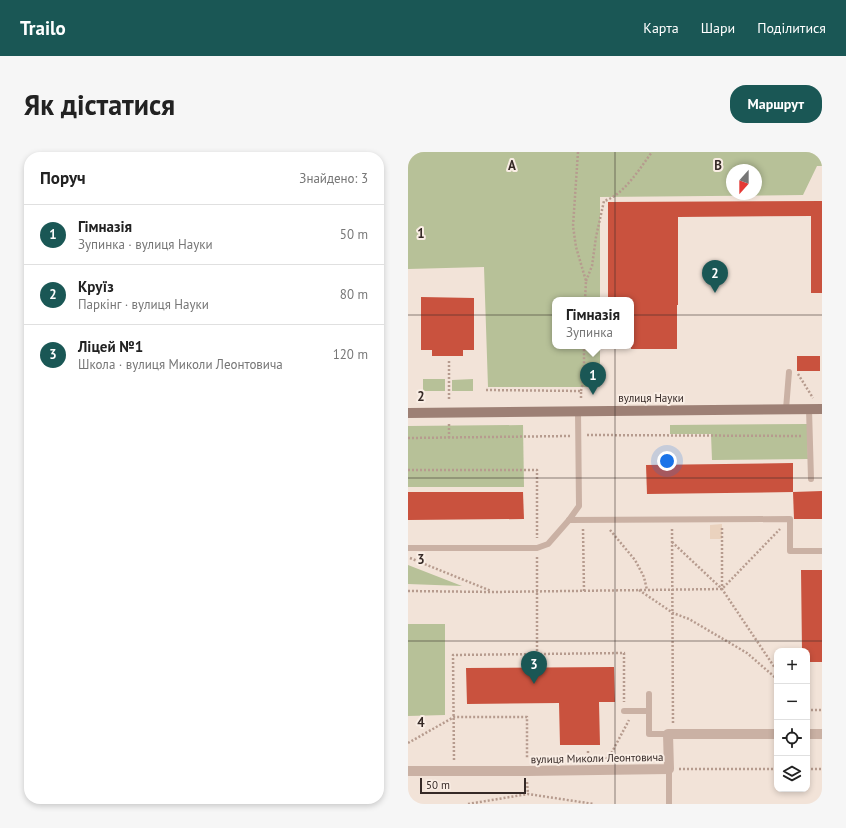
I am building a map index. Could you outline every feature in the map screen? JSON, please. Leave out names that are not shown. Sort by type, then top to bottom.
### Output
[{"type":"street","name":"вулиця Науки","points":[[408,412],[817,409]]},
{"type":"street","points":[[671,734],[774,734]]},
{"type":"street","name":"вулиця Миколи Леонтовича","points":[[408,771],[669,769],[671,734]]},
{"type":"street","points":[[810,734],[822,734]]},
{"type":"lane","points":[[786,409],[789,373]]},
{"type":"lane","points":[[811,479],[810,436],[817,409]]},
{"type":"lane","points":[[408,548],[537,548],[548,544],[579,506],[578,411]]},
{"type":"lane","points":[[569,520],[790,519],[790,551],[822,551]]},
{"type":"lane","points":[[649,694],[649,734],[671,734]]},
{"type":"lane","points":[[624,711],[649,711]]},
{"type":"lane","points":[[669,769],[669,804]]},
{"type":"path","points":[[578,152],[573,226],[576,246],[586,281]]},
{"type":"path","points":[[585,297],[586,281],[592,266],[596,237],[604,201],[611,199],[627,184],[652,152]]},
{"type":"path","points":[[581,398],[584,377],[584,349]]},
{"type":"path","points":[[789,373],[799,374],[817,409]]},
{"type":"path","points":[[486,390],[581,391]]},
{"type":"path","points":[[408,438],[810,436]]},
{"type":"path","points":[[408,470],[537,470],[537,654]]},
{"type":"path","points":[[408,591],[493,592],[722,589],[790,519]]},
{"type":"path","points":[[671,734],[673,612],[672,520]]},
{"type":"path","points":[[722,520],[722,589]]},
{"type":"path","points":[[583,521],[584,591]]},
{"type":"path","points":[[604,521],[614,536],[635,560],[644,577],[646,590]]},
{"type":"path","points":[[672,542],[722,589],[774,667]]},
{"type":"path","points":[[408,558],[493,592]]},
{"type":"path","points":[[639,590],[673,612],[689,619],[741,650],[774,677]]},
{"type":"path","points":[[454,771],[453,655],[624,654],[624,711]]},
{"type":"path","points":[[810,710],[822,710]]},
{"type":"path","points":[[597,770],[612,752],[634,711]]},
{"type":"path","points":[[408,743],[454,717],[527,717],[528,794]]},
{"type":"path","points":[[669,769],[774,769]]},
{"type":"path","points":[[810,769],[822,769]]},
{"type":"path","points":[[468,804],[528,794],[594,804]]},
{"type":"green space","points":[[408,152],[822,152],[822,166],[817,166],[803,195],[762,195],[762,164],[726,164],[726,196],[600,197],[600,297],[552,297],[552,349],[600,349],[600,387],[488,387],[484,267],[408,269]]},
{"type":"green space","points":[[423,379],[445,379],[445,391],[423,391]]},
{"type":"green space","points":[[473,379],[473,391],[452,391],[452,380]]},
{"type":"green space","points":[[807,424],[808,459],[712,460],[711,434],[670,434],[670,425]]},
{"type":"green space","points":[[523,425],[524,487],[408,487],[408,426]]},
{"type":"green space","points":[[408,565],[462,586],[408,584]]},
{"type":"green space","points":[[408,624],[445,624],[445,715],[408,716]]},
{"type":"shaded area","points":[[722,524],[722,539],[710,539],[710,525]]},
{"type":"building","points":[[822,201],[822,293],[811,293],[811,216],[678,217],[677,349],[634,349],[634,297],[608,297],[608,202]]},
{"type":"building","points":[[421,297],[474,298],[474,350],[463,350],[463,356],[432,356],[432,350],[421,350]]},
{"type":"building","points":[[797,356],[820,356],[820,371],[797,371]]},
{"type":"building","points":[[793,463],[793,492],[647,494],[646,465]]},
{"type":"building","points":[[822,491],[822,519],[794,519],[793,492]]},
{"type":"building","points":[[408,492],[523,492],[524,519],[408,520]]},
{"type":"building","points":[[801,570],[822,570],[822,662],[810,662],[810,648],[802,648]]},
{"type":"building","points":[[614,667],[615,702],[599,702],[600,745],[560,745],[559,703],[467,704],[466,668]]},
{"type":"place","name":"Круїз","points":[[715,293]]},
{"type":"place","name":"Гімназія","points":[[593,395]]},
{"type":"place","name":"Ліцей №1","points":[[534,684]]}]
